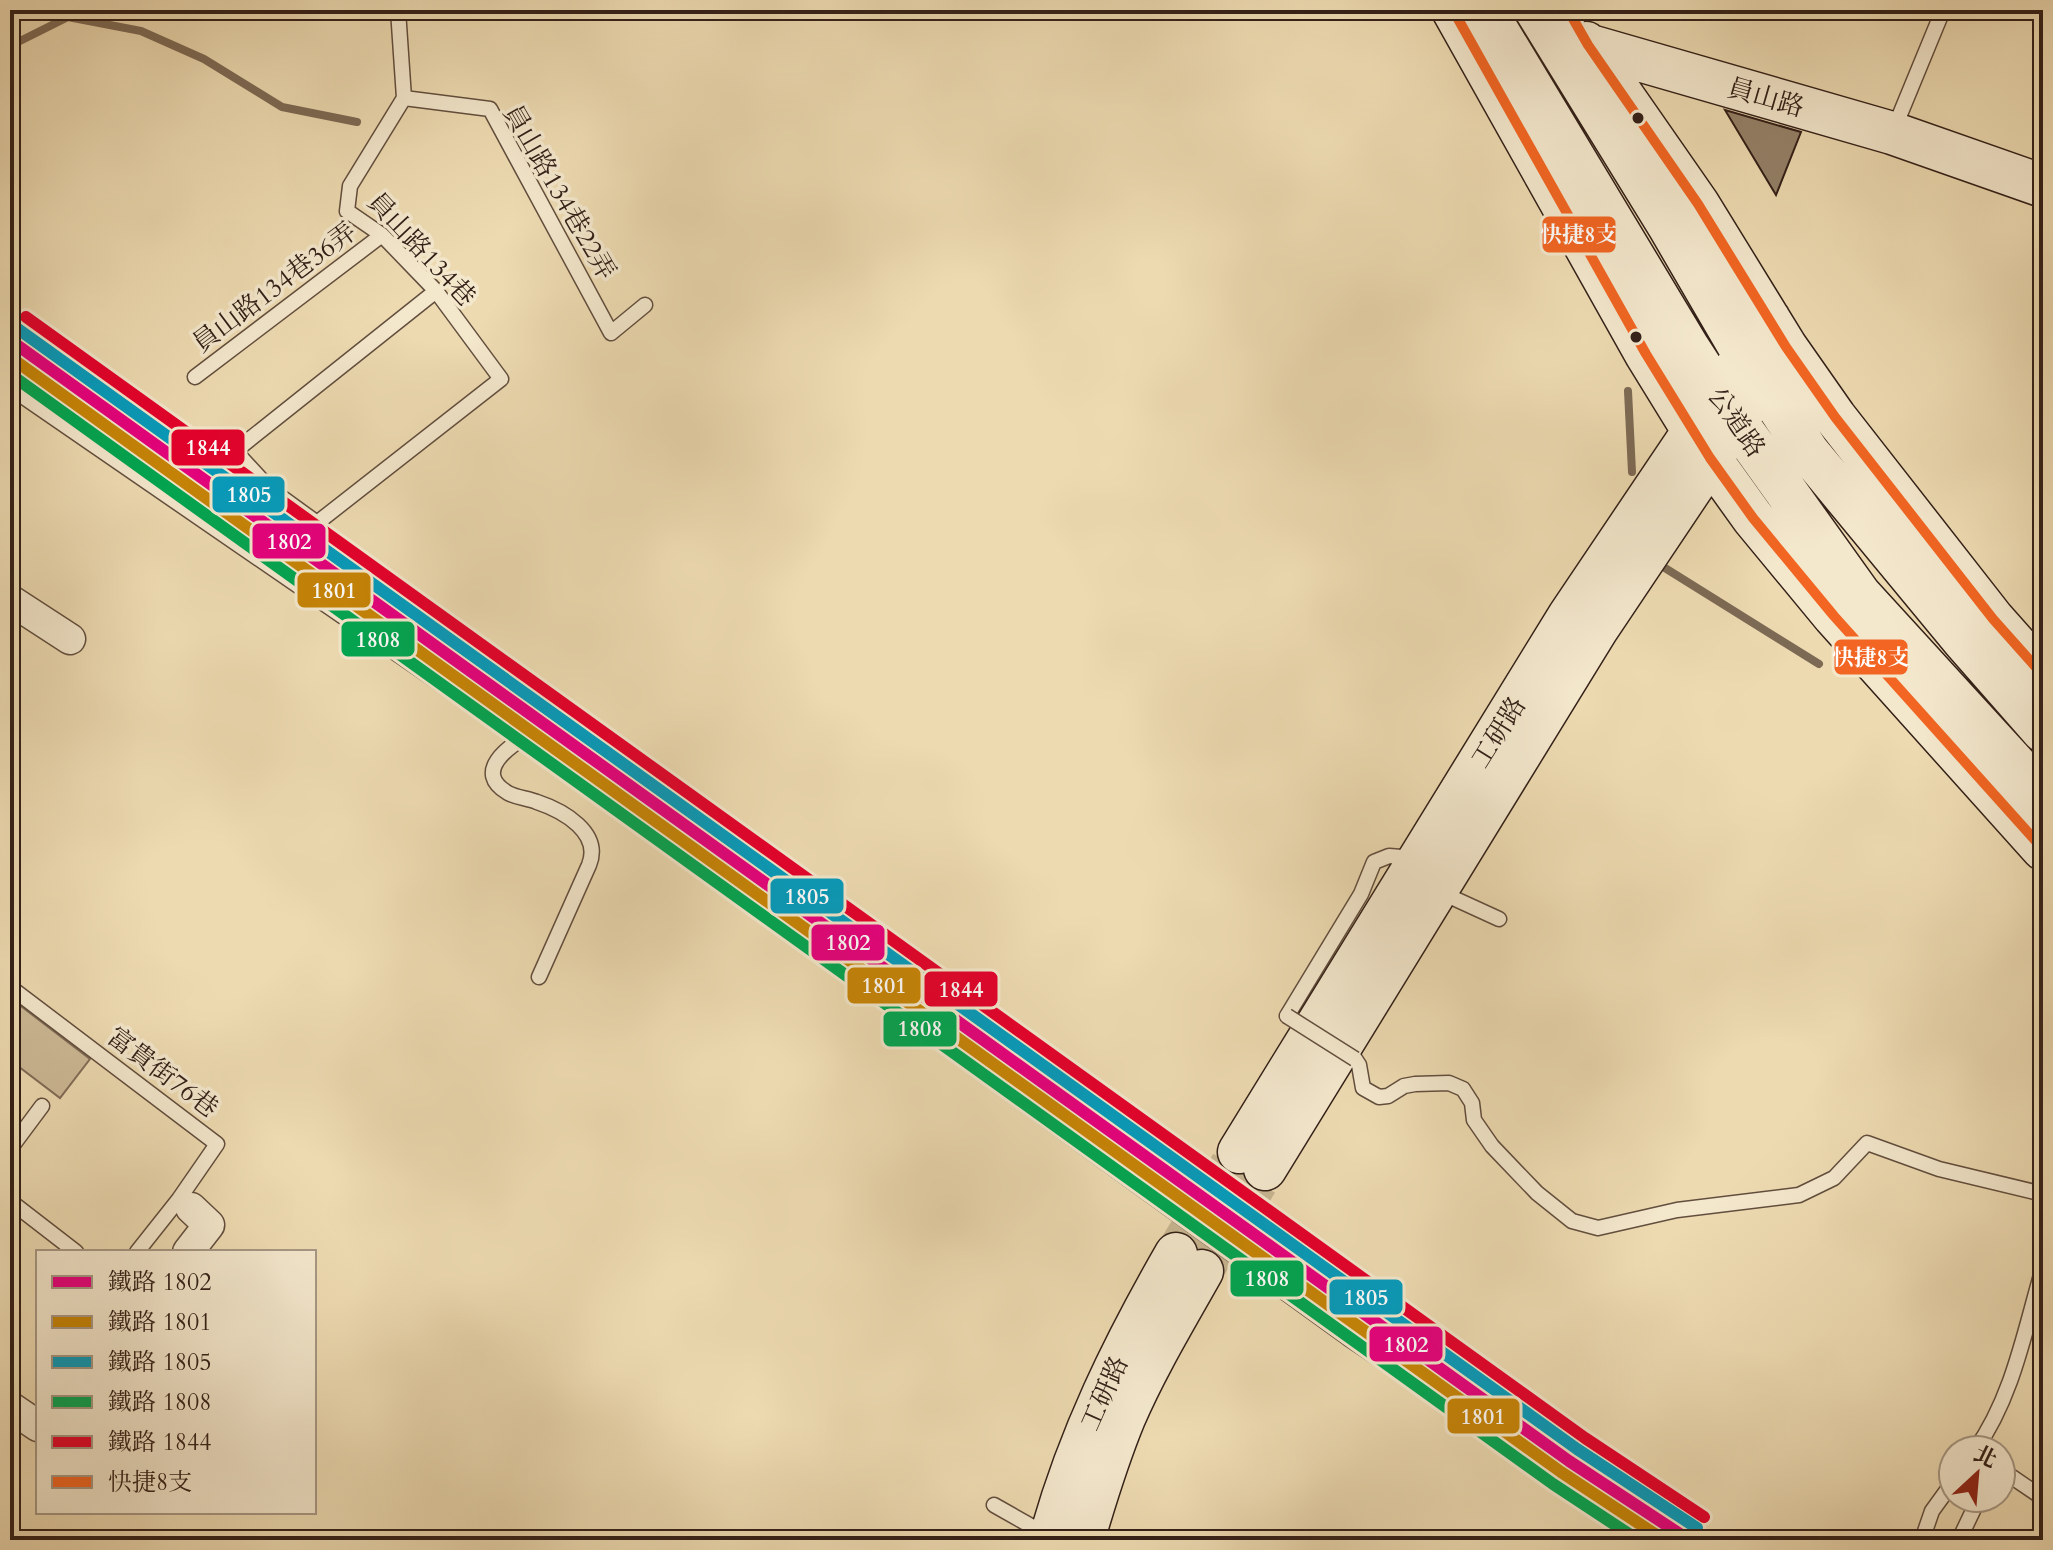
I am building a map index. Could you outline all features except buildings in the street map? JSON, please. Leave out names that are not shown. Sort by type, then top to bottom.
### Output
[{"type":"street","name":"公道路","points":[[1453,10],[1701,444],[1753,518],[1834,616],[2043,849]]},
{"type":"street","name":"公道路","points":[[1487,10],[1726,407],[1860,595],[2043,795]]},
{"type":"street","name":"員山路","points":[[1487,10],[1560,24],[2043,186]]},
{"type":"street","name":"公道路","points":[[1560,24],[1698,204],[1777,333],[1835,417],[1993,619],[2023,671],[2043,731]]},
{"type":"street","name":"公道路","points":[[1560,24],[1669,226],[1753,368],[1830,480],[2023,671]]},
{"type":"street","name":"工研路","points":[[1252,1160],[1428,875],[1569,616],[1701,444],[1777,333]]},
{"type":"street","points":[[10,378],[529,735],[1353,1332],[1665,1540]]},
{"type":"street","points":[[10,600],[70,639]]},
{"type":"street","points":[[185,1204],[209,1225],[190,1250]]},
{"type":"street","name":"工研路","points":[[1061,1539],[1098,1488],[1125,1418],[1158,1349],[1189,1263]]},
{"type":"street","points":[[11,1409],[36,1425]]},
{"type":"lane","points":[[1892,133],[1943,10]]},
{"type":"lane","points":[[404,12],[404,98]]},
{"type":"lane","name":"員山路134巷","points":[[404,98],[350,186],[347,211],[382,235],[436,291],[501,379],[317,523],[270,489],[235,451],[436,291]]},
{"type":"lane","name":"員山路134巷22弄","points":[[404,98],[490,109],[611,333],[645,305]]},
{"type":"lane","name":"員山路134巷36弄","points":[[195,377],[382,235]]},
{"type":"lane","points":[[529,735],[508,747],[501,755],[493,774],[497,784],[506,792],[550,806],[566,816],[590,838],[593,848],[589,865],[539,977]]},
{"type":"lane","points":[[1499,919],[1428,875],[1389,856],[1374,862],[1361,894],[1287,1016],[1355,1059],[1363,1088],[1379,1097],[1415,1084],[1449,1083],[1463,1089],[1472,1103],[1474,1120],[1492,1146],[1537,1193],[1572,1221],[1598,1228],[1677,1210],[1799,1195],[1834,1178],[1867,1143],[1939,1169],[2043,1194]]},
{"type":"lane","name":"富貴街76巷","points":[[10,987],[217,1144],[185,1204],[139,1250]]},
{"type":"lane","points":[[10,1149],[42,1106]]},
{"type":"lane","points":[[10,1201],[73,1250]]},
{"type":"lane","points":[[1987,1434],[2005,1397],[2043,1268]]},
{"type":"lane","points":[[2017,1480],[2043,1498]]},
{"type":"lane","points":[[1922,1540],[1937,1504]]},
{"type":"lane","points":[[994,1505],[1061,1539]]},
{"type":"lane","points":[[1959,1540],[1971,1514]]},
{"type":"shaded area","points":[[13,1000],[90,1059],[60,1098],[10,1060],[10,1003]]},
{"type":"waterway","points":[[10,46],[68,17],[141,31],[204,59],[282,107],[357,122]]},
{"type":"waterway","points":[[1628,391],[1632,472]]},
{"type":"waterway","points":[[1665,568],[1819,664]]},
{"type":"tunnel","points":[[1176,1254],[1239,1152]]},
{"type":"tunnel","points":[[1202,1271],[1265,1169]]},
{"type":"rail line","name":"1844","points":[[26,317],[1585,1438],[1704,1517]]},
{"type":"rail line","name":"1805","points":[[18,329],[1577,1449],[1697,1528]]},
{"type":"rail line","name":"1802","points":[[10,340],[1569,1461],[1689,1540]]},
{"type":"rail line","name":"1801","points":[[10,357],[1561,1472],[1664,1540]]},
{"type":"rail line","name":"1808","points":[[10,374],[1553,1484],[1638,1540]]},
{"type":"transit line","name":"快捷8支","points":[[1453,10],[1646,354],[1710,458],[1753,518],[1834,616],[2043,849]]},
{"type":"transit line","name":"快捷8支","points":[[1568,10],[1588,45],[1698,204],[1786,347],[1835,417],[1993,619],[2043,675]]}]
